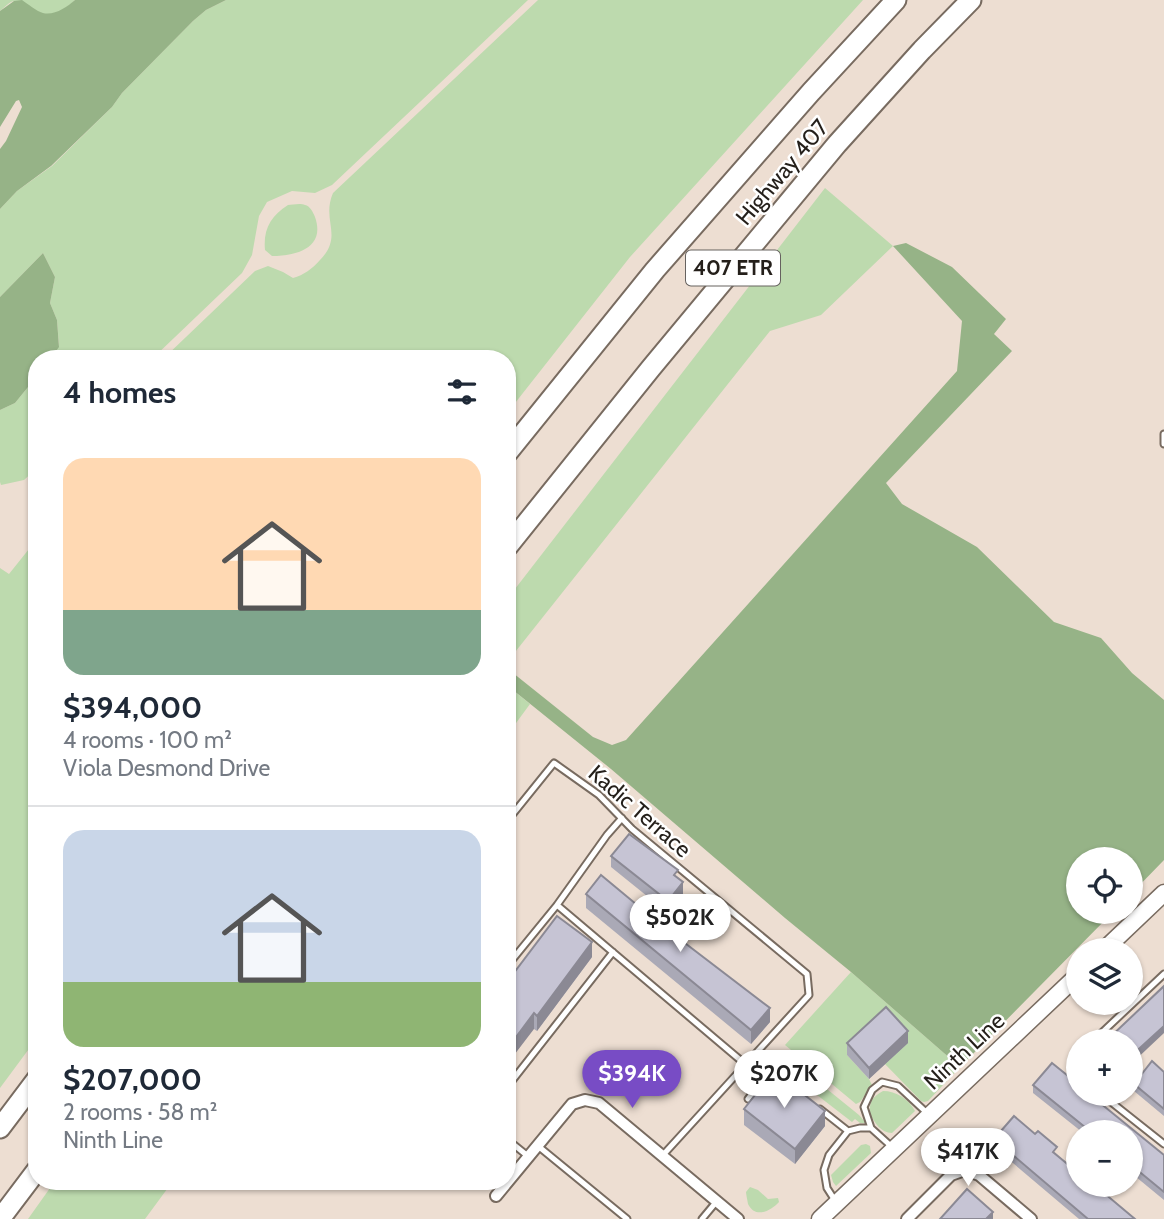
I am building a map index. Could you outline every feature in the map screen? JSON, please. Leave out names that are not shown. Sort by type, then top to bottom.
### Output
[{"type":"highway","name":"Highway 407","points":[[516,442],[655,271],[811,92],[896,0]]},
{"type":"highway","name":"Highway 407","points":[[516,536],[836,144],[971,0]]},
{"type":"highway","points":[[0,1128],[28,1091]]},
{"type":"highway","points":[[0,1219],[28,1182]]},
{"type":"main road","points":[[1117,938],[1164,893]]},
{"type":"main road","name":"Ninth Line","points":[[820,1219],[1066,986]]},
{"type":"street","points":[[516,1172],[572,1104],[585,1100],[598,1102],[738,1219]]},
{"type":"street","points":[[907,1219],[951,1175],[965,1170],[979,1175],[1031,1219]]},
{"type":"street","points":[[496,1196],[501,1190]]},
{"type":"lane","points":[[1164,434],[1164,444]]},
{"type":"lane","name":"Kadic Terrace","points":[[516,810],[554,763],[599,795],[632,829],[807,974],[809,995],[662,1156]]},
{"type":"lane","points":[[516,955],[622,818]]},
{"type":"lane","points":[[557,905],[745,1064]]},
{"type":"lane","points":[[516,1076],[613,953]]},
{"type":"lane","points":[[1106,1029],[1164,974]]},
{"type":"lane","points":[[748,1099],[770,1070],[780,1078]]},
{"type":"lane","points":[[894,1148],[871,1128],[864,1107],[872,1090],[882,1082],[898,1086],[929,1115]]},
{"type":"lane","points":[[1116,1106],[1164,1143]]},
{"type":"lane","points":[[819,1108],[848,1131]]},
{"type":"lane","points":[[837,1203],[827,1188],[824,1170],[829,1155],[848,1131],[871,1128]]},
{"type":"lane","points":[[538,1146],[627,1219]]},
{"type":"lane","points":[[516,1147],[528,1157]]},
{"type":"lane","points":[[702,1219],[717,1201]]},
{"type":"green space","points":[[0,0],[75,0],[54,14],[46,14],[14,1],[0,11]]},
{"type":"green space","points":[[22,0],[47,14],[60,10],[75,0],[226,0],[206,10],[193,21],[122,93],[112,107],[51,166],[17,191],[0,209],[0,149],[22,107],[19,100],[16,101],[0,127],[0,11],[14,1]]},
{"type":"green space","points":[[226,0],[528,0],[332,185],[315,193],[292,191],[267,202],[259,216],[252,255],[242,273],[161,350],[56,350],[59,346],[57,320],[50,303],[55,277],[43,253],[0,297],[0,209],[17,191],[52,166],[206,10]]},
{"type":"green space","points":[[538,0],[863,0],[630,257],[516,402],[516,350],[172,350],[255,271],[268,266],[293,278],[314,266],[327,251],[330,243],[329,212],[333,193]]},
{"type":"green space","points":[[825,188],[893,246],[821,315],[770,331],[516,651],[516,588]]},
{"type":"green space","points":[[303,204],[310,208],[315,217],[316,236],[313,243],[299,252],[272,256],[265,250],[267,229],[277,214],[288,205]]},
{"type":"green space","points":[[906,243],[952,267],[1006,319],[994,334],[1012,351],[886,483],[902,504],[977,547],[1054,622],[1101,638],[1132,673],[1164,700],[1164,860],[1143,882],[1143,847],[1066,847],[1066,924],[1101,924],[1087,938],[1066,938],[1066,960],[960,1067],[611,769],[516,692],[516,675],[593,737],[612,745],[626,740],[957,371],[962,321],[893,246]]},
{"type":"green space","points":[[43,253],[55,277],[50,303],[57,320],[59,347],[57,350],[28,350],[28,387],[15,403],[0,410],[0,297]]},
{"type":"green space","points":[[28,387],[28,476],[24,480],[1,485],[0,410],[15,403]]},
{"type":"green space","points":[[28,550],[28,1050],[0,1088],[0,568],[9,574]]},
{"type":"green space","points":[[516,693],[530,704],[516,723]]},
{"type":"green space","points":[[851,972],[960,1067],[928,1101],[921,1101],[885,1064],[847,1055],[872,1085],[856,1104],[785,1045]]},
{"type":"green space","points":[[787,1059],[866,1123],[855,1119],[852,1122],[786,1071],[784,1062]]},
{"type":"green space","points":[[883,1091],[902,1097],[915,1111],[892,1133],[876,1124],[870,1114],[872,1100]]},
{"type":"green space","points":[[861,1145],[870,1146],[871,1153],[836,1186],[831,1175]]},
{"type":"green space","points":[[750,1187],[768,1199],[778,1198],[779,1202],[768,1211],[751,1209],[746,1192]]},
{"type":"green space","points":[[49,1190],[166,1190],[145,1219],[28,1219]]},
{"type":"building","points":[[629,834],[678,870],[674,875],[683,882],[668,901],[611,856]]},
{"type":"building","points":[[601,875],[770,1008],[751,1030],[586,894]]},
{"type":"building","points":[[557,916],[592,942],[537,1016],[534,1013],[516,1037],[516,970]]},
{"type":"building","points":[[1164,986],[1164,1026],[1143,1045],[1143,1029],[1119,1029],[1133,1015],[1143,1015],[1143,1006]]},
{"type":"building","points":[[886,1007],[908,1031],[869,1068],[847,1043]]},
{"type":"building","points":[[1152,1061],[1164,1072],[1164,1109],[1143,1092],[1143,1072]]},
{"type":"building","points":[[1052,1063],[1066,1074],[1066,1106],[1104,1106],[1121,1120],[1076,1120],[1033,1085]]},
{"type":"building","points":[[774,1071],[825,1111],[795,1149],[744,1109]]},
{"type":"building","points":[[1014,1116],[1035,1134],[1038,1131],[1057,1147],[1053,1152],[1066,1163],[1066,1197],[1109,1197],[1135,1219],[1088,1219],[994,1139]]},
{"type":"building","points":[[1143,1138],[1164,1155],[1164,1192],[1143,1175]]},
{"type":"building","points":[[967,1189],[993,1212],[986,1219],[940,1219]]}]
